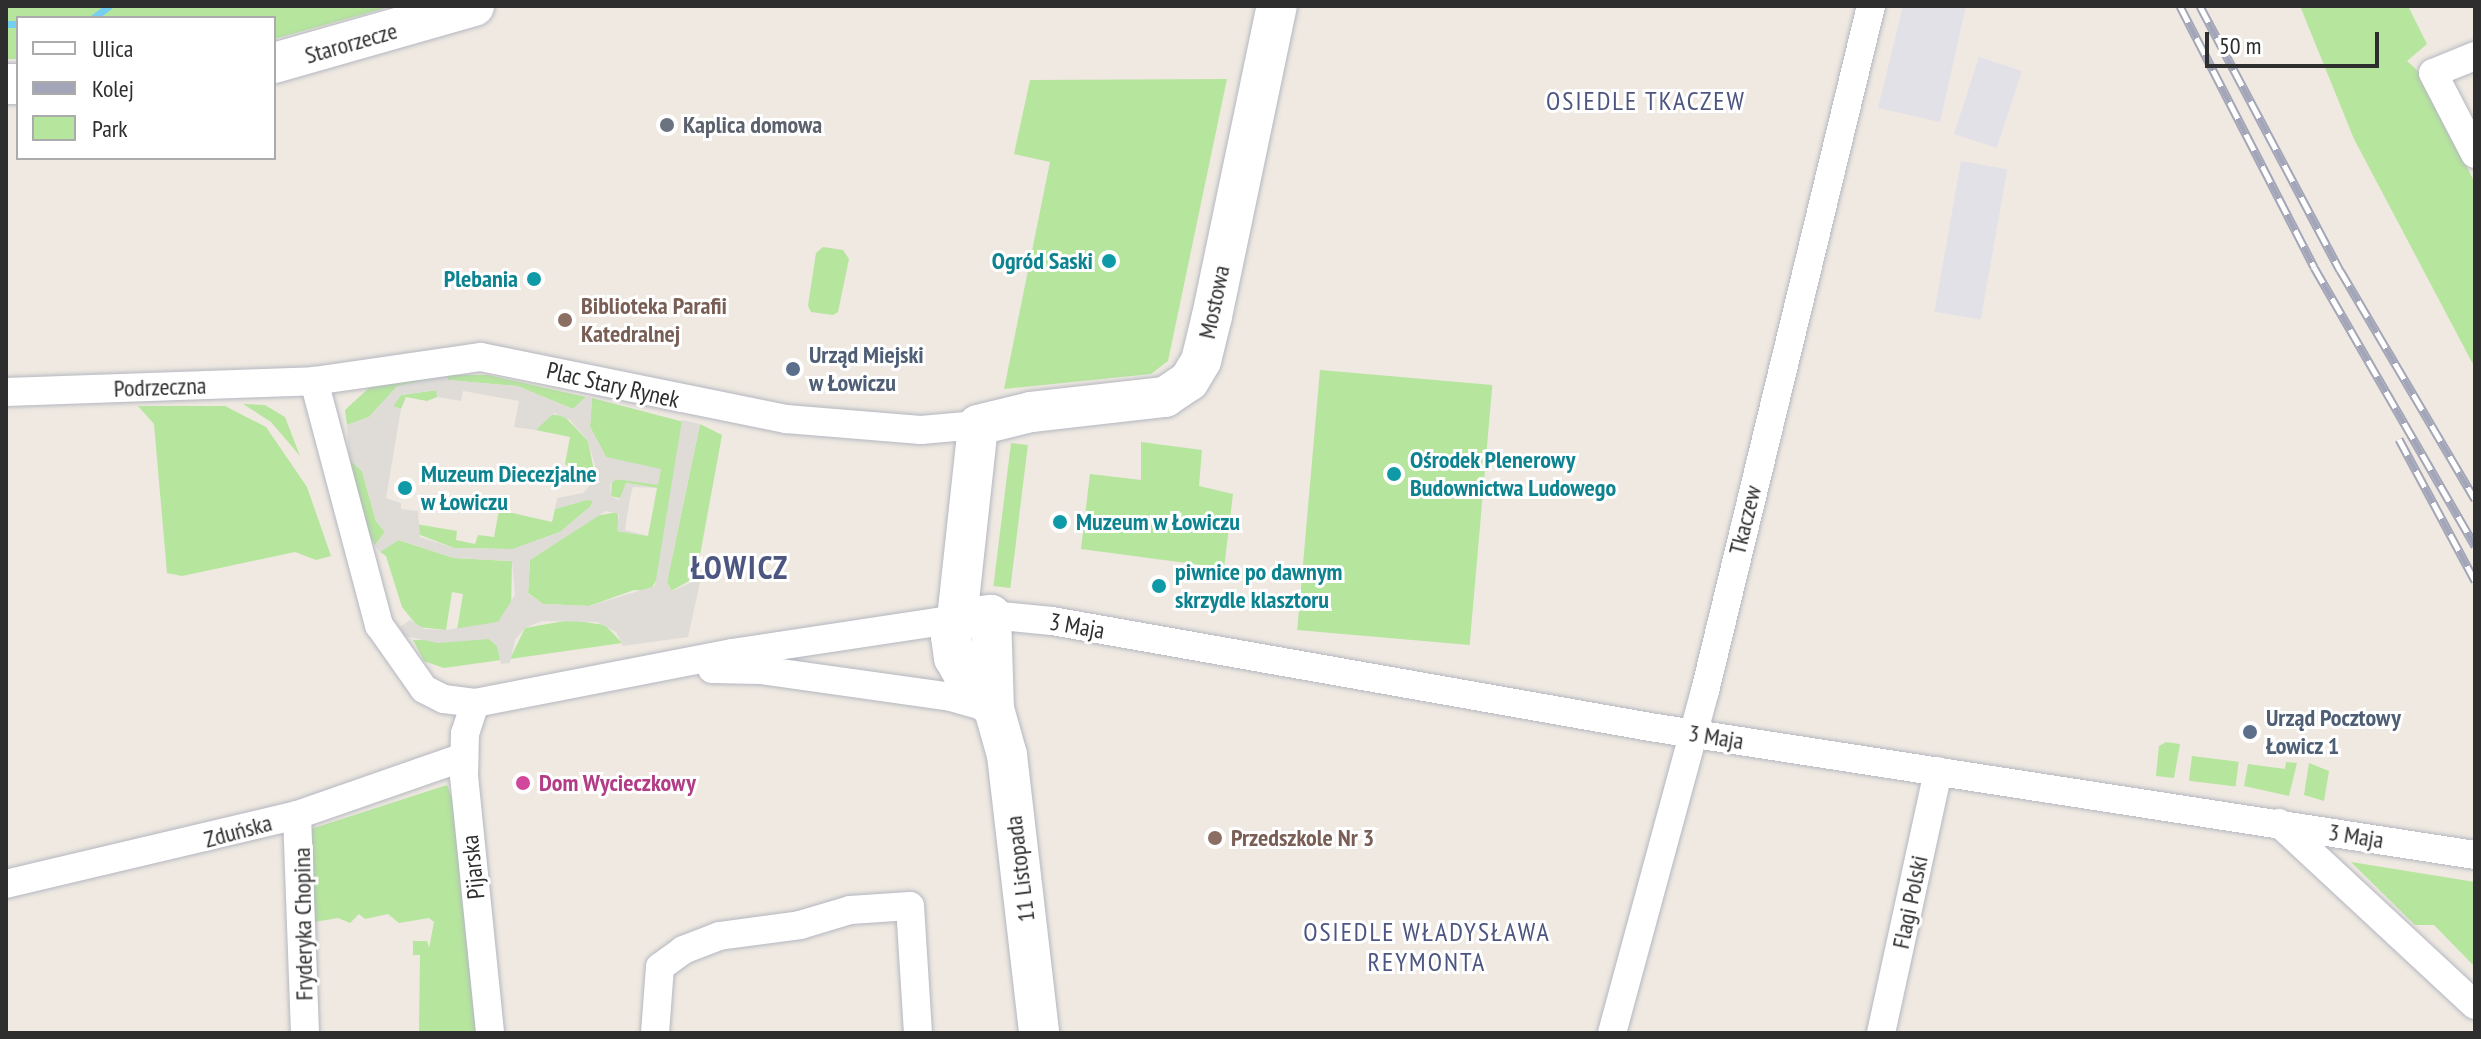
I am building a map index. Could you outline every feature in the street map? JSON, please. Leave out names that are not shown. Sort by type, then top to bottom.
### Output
[{"type":"street","name":"Starorzecze","points":[[276,62],[474,6]]},
{"type":"street","name":"Mostowa","points":[[978,425],[1031,412],[1155,399],[1189,381],[1201,361],[1277,6]]},
{"type":"street","name":"Tkaczew","points":[[1612,1033],[1693,733],[1871,6]]},
{"type":"street","points":[[2475,56],[2433,73],[2475,154]]},
{"type":"street","name":"Plac Stary Rynek","points":[[314,381],[449,359],[490,358],[786,419],[921,430],[978,425]]},
{"type":"street","points":[[314,381],[379,625],[424,689],[444,699],[475,703],[655,669],[974,617],[978,425]]},
{"type":"street","name":"Podrzeczna","points":[[6,392],[314,381]]},
{"type":"street","name":"3 Maja","points":[[974,617],[1052,621],[1693,733],[2475,855]]},
{"type":"street","name":"11 Listopada","points":[[974,617],[951,636],[954,658],[972,690],[994,709],[1007,755],[1040,1032]]},
{"type":"street","points":[[655,669],[760,670],[951,697],[994,709]]},
{"type":"street","name":"Pijarska","points":[[475,703],[465,733],[464,757],[490,1033]]},
{"type":"street","name":"Zduńska","points":[[6,884],[297,815],[464,757]]},
{"type":"street","name":"Flagi Polski","points":[[1881,1033],[1938,771]]},
{"type":"street","name":"Fryderyka Chopina","points":[[297,815],[305,1033]]},
{"type":"street","points":[[2279,823],[2475,1005]]},
{"type":"street","points":[[655,1033],[660,967],[683,950],[719,936],[800,925],[864,907],[910,906],[918,1033]]},
{"type":"shaded area","points":[[1903,6],[1966,6],[1940,122],[1878,108]]},
{"type":"shaded area","points":[[1979,57],[2022,71],[1997,148],[1954,134]]},
{"type":"shaded area","points":[[1961,161],[2007,169],[1981,320],[1934,312]]},
{"type":"shaded area","points":[[447,375],[448,380],[517,386],[573,409],[586,397],[592,398],[590,427],[606,457],[661,469],[658,485],[616,479],[610,485],[611,496],[619,500],[626,483],[658,488],[633,487],[630,498],[625,530],[648,536],[617,531],[619,514],[606,511],[530,560],[528,594],[543,604],[589,606],[655,586],[682,420],[700,424],[667,582],[672,591],[701,578],[688,637],[623,646],[616,632],[597,622],[542,621],[525,628],[515,640],[510,663],[501,664],[497,646],[489,639],[438,643],[404,636],[400,627],[410,620],[425,629],[446,630],[498,622],[515,595],[512,561],[454,558],[399,540],[380,552],[375,545],[385,532],[376,521],[362,471],[349,459],[347,425],[369,417],[397,386]],"holes":[[[436,390],[437,397],[461,401],[463,391],[519,401],[514,427],[536,430],[554,413],[570,420],[588,441],[598,476],[583,493],[557,498],[555,509],[586,500],[593,501],[591,506],[560,532],[513,549],[454,548],[420,537],[418,511],[401,509],[401,503],[386,498],[401,409],[393,406],[401,395]]]},
{"type":"green space","points":[[6,6],[393,6],[276,38],[276,16],[16,16],[16,59],[6,59]]},
{"type":"green space","points":[[2300,6],[2408,6],[2427,44],[2407,61],[2419,72],[2475,183],[2475,368],[2354,139]]},
{"type":"green space","name":"Ogród Saski","points":[[1227,79],[1168,361],[1151,374],[1004,389],[1050,162],[1014,154],[1030,80]]},
{"type":"green space","points":[[823,247],[843,250],[849,259],[838,312],[833,315],[811,312],[808,306],[816,253]]},
{"type":"green space","points":[[1320,370],[1492,385],[1470,645],[1297,630]]},
{"type":"green space","points":[[447,375],[488,375],[586,397],[573,409],[517,386],[447,380]]},
{"type":"green space","points":[[439,376],[439,381],[397,387],[369,417],[347,425],[345,410],[371,386]]},
{"type":"green space","points":[[437,390],[437,397],[427,401],[406,397],[401,409],[393,406],[401,395]]},
{"type":"green space","points":[[592,398],[684,422],[657,579],[650,591],[634,590],[589,606],[543,604],[528,593],[530,560],[595,516],[618,512],[618,531],[648,536],[657,488],[626,483],[622,499],[611,496],[612,480],[623,479],[623,463],[606,457],[590,427]]},
{"type":"green space","points":[[243,404],[265,405],[285,417],[300,456],[271,422]]},
{"type":"green space","points":[[138,406],[225,406],[266,427],[307,487],[331,556],[316,560],[295,552],[182,576],[167,573],[154,424]]},
{"type":"green space","points":[[549,414],[564,416],[588,441],[596,481],[587,483],[565,464],[570,437],[536,430]]},
{"type":"green space","points":[[700,424],[722,435],[696,577],[671,591],[667,582]]},
{"type":"green space","points":[[1141,442],[1202,450],[1199,486],[1233,494],[1224,568],[1081,549],[1090,474],[1141,480]]},
{"type":"green space","points":[[1011,443],[1028,445],[1010,588],[993,586]]},
{"type":"green space","points":[[349,459],[362,471],[376,521],[385,532],[375,545],[354,514]]},
{"type":"green space","points":[[593,500],[591,506],[560,532],[513,549],[454,548],[415,533],[416,524],[457,531],[456,540],[475,544],[478,535],[494,537],[499,510],[552,522],[555,509]]},
{"type":"green space","points":[[395,539],[454,558],[512,561],[511,609],[498,622],[457,630],[463,594],[452,592],[446,630],[418,627],[402,607],[386,556],[380,552]]},
{"type":"green space","points":[[570,620],[605,625],[622,643],[510,659],[525,628]]},
{"type":"green space","points":[[489,639],[497,646],[501,660],[444,668],[424,661],[413,640]]},
{"type":"green space","points":[[2166,742],[2180,744],[2174,778],[2156,776],[2159,746]]},
{"type":"green space","points":[[2192,756],[2239,762],[2236,787],[2189,781]]},
{"type":"green space","points":[[2286,762],[2297,763],[2289,796],[2244,786],[2248,764],[2285,769]]},
{"type":"green space","points":[[2309,763],[2329,771],[2324,801],[2304,795]]},
{"type":"green space","points":[[447,785],[457,812],[477,1033],[419,1033],[420,955],[413,955],[413,941],[427,941],[429,948],[434,922],[429,918],[399,923],[388,914],[365,919],[359,914],[350,923],[338,918],[308,923],[308,830]]},
{"type":"green space","points":[[2351,862],[2475,882],[2475,967],[2434,925],[2415,925]]},
{"type":"waterway","points":[[96,16],[109,6]]},
{"type":"waterway","points":[[6,24],[16,24]]},
{"type":"railway","points":[[2180,6],[2314,267],[2475,546]]},
{"type":"railway","points":[[2200,6],[2340,270],[2475,499]]},
{"type":"railway","points":[[2399,439],[2475,581]]},
{"type":"place","name":"Kaplica domowa","points":[[667,125]]},
{"type":"place","name":"Ogród Saski","points":[[1109,261]]},
{"type":"place","name":"Plebania","points":[[534,279]]},
{"type":"place","name":"Biblioteka Parafii Katedralnej","points":[[565,320]]},
{"type":"place","name":"Urząd Miejski w Łowiczu","points":[[793,369]]},
{"type":"place","name":"Ośrodek Plenerowy Budownictwa Ludowego","points":[[1394,474]]},
{"type":"place","name":"Muzeum Diecezjalne w Łowiczu","points":[[405,488]]},
{"type":"place","name":"Muzeum w Łowiczu","points":[[1060,522]]},
{"type":"place","name":"piwnice po dawnym skrzydle klasztoru","points":[[1159,586]]},
{"type":"place","name":"Urząd Pocztowy Łowicz 1","points":[[2250,732]]},
{"type":"place","name":"Dom Wycieczkowy","points":[[523,783]]},
{"type":"place","name":"Przedszkole Nr 3","points":[[1215,838]]},
{"type":"district","name":"OSIEDLE TKACZEW","points":[[1646,101]]},
{"type":"district","name":"ŁOWICZ","points":[[740,567]]},
{"type":"district","name":"OSIEDLE WŁADYSŁAWA REYMONTA","points":[[1427,947]]}]
